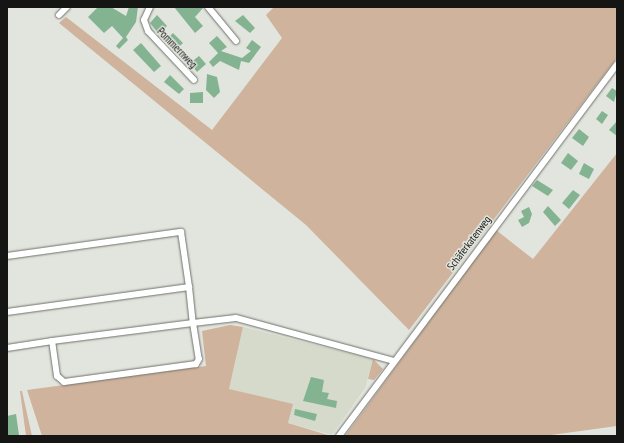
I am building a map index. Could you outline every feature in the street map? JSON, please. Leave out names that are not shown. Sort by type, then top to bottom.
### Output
[{"type":"street","points":[[59,15],[67,7]]},
{"type":"street","name":"Pommernweg","points":[[150,7],[144,20],[148,32],[194,80]]},
{"type":"street","points":[[208,7],[236,41]]},
{"type":"street","name":"Schäferkatenweg","points":[[339,436],[617,64]]},
{"type":"street","points":[[7,256],[181,232],[198,362],[177,368],[64,382],[57,376],[52,341]]},
{"type":"street","points":[[7,312],[189,287]]},
{"type":"street","points":[[7,348],[236,318],[394,361]]},
{"type":"shaded area","points":[[274,7],[617,7],[617,58],[409,330],[306,225],[59,23],[66,17],[212,130],[282,38],[266,15]]},
{"type":"shaded area","points":[[617,153],[617,426],[544,436],[345,436],[496,230],[533,259]]},
{"type":"shaded area","points":[[230,325],[243,327],[229,389],[293,404],[288,423],[331,436],[42,436],[27,390],[206,366],[202,331]]},
{"type":"shaded area","points":[[243,327],[373,359],[365,388],[332,435],[288,423],[292,404],[229,389]]},
{"type":"shaded area","points":[[373,359],[383,369],[374,380],[368,379]]},
{"type":"shaded area","points":[[20,391],[22,391],[32,436],[26,436]]},
{"type":"building","points":[[98,7],[111,7],[126,16],[129,7],[138,7],[136,22],[126,37],[128,40],[119,49],[116,46],[123,38],[112,26],[104,33],[88,17]]},
{"type":"building","points":[[174,7],[204,7],[195,17],[203,26],[195,33]]},
{"type":"building","points":[[157,15],[167,26],[159,34],[150,23]]},
{"type":"building","points":[[243,15],[255,28],[250,33],[235,21]]},
{"type":"building","points":[[173,33],[183,43],[175,51],[165,41]]},
{"type":"building","points":[[217,36],[227,47],[221,51],[242,58],[251,51],[246,48],[252,40],[261,47],[249,63],[241,61],[239,70],[220,61],[213,67],[209,62],[218,53],[209,43]]},
{"type":"building","points":[[141,43],[161,66],[154,72],[133,50]]},
{"type":"building","points":[[199,56],[206,64],[197,72],[190,63]]},
{"type":"building","points":[[207,74],[217,77],[220,92],[214,98],[206,90]]},
{"type":"building","points":[[170,75],[184,89],[179,94],[164,82]]},
{"type":"building","points":[[612,88],[617,91],[614,102],[606,96]]},
{"type":"building","points":[[203,92],[203,103],[190,103],[190,93]]},
{"type":"building","points":[[602,111],[608,115],[602,124],[596,119]]},
{"type":"building","points":[[617,121],[617,136],[609,130]]},
{"type":"building","points":[[579,129],[589,137],[583,146],[572,138]]},
{"type":"building","points":[[568,153],[578,161],[571,170],[561,163]]},
{"type":"building","points":[[584,163],[594,169],[589,179],[579,174]]},
{"type":"building","points":[[537,180],[553,190],[548,196],[532,186]]},
{"type":"building","points":[[573,190],[580,195],[569,209],[562,203]]},
{"type":"building","points":[[548,206],[561,220],[555,226],[543,212]]},
{"type":"building","points":[[529,207],[532,214],[529,223],[522,227],[518,220],[524,217],[521,211]]},
{"type":"building","points":[[311,377],[324,380],[322,392],[329,393],[327,399],[337,401],[336,408],[303,401]]},
{"type":"building","points":[[295,409],[317,414],[315,421],[294,415]]},
{"type":"building","points":[[16,414],[19,435],[7,436],[7,416]]}]
